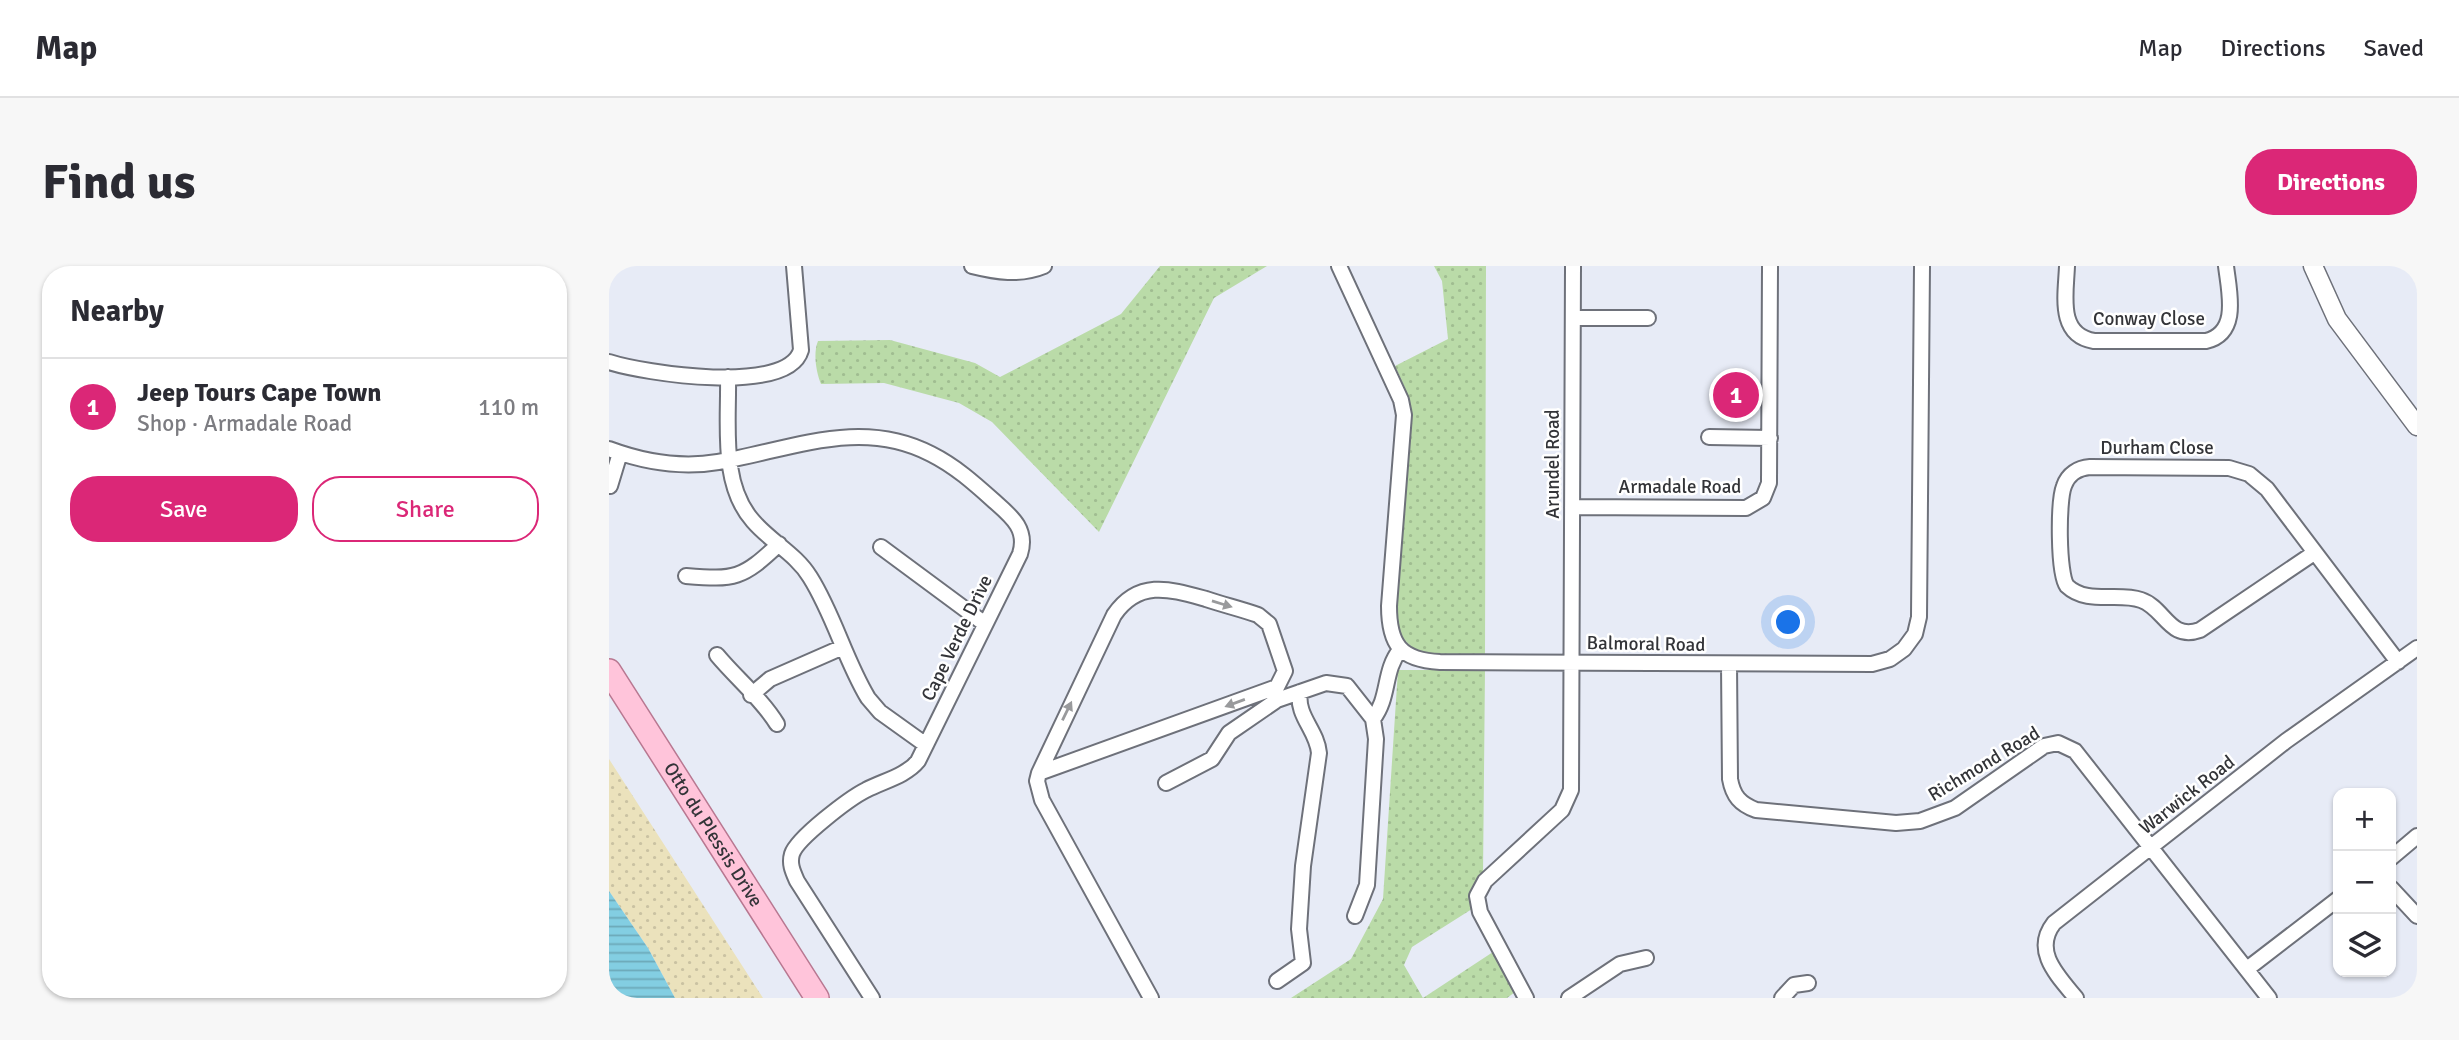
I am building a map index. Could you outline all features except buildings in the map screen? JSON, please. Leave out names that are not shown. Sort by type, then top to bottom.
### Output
[{"type":"main road","name":"Otto du Plessis Drive","points":[[609,671],[817,998]]},
{"type":"street","points":[[609,362],[662,375],[727,377],[784,369],[800,354],[794,266]]},
{"type":"street","points":[[972,266],[1009,272],[1024,272],[1044,266]]},
{"type":"street","points":[[1339,266],[1401,400],[1404,415],[1389,606],[1392,636],[1401,649],[1389,666],[1385,699],[1373,719]]},
{"type":"street","name":"Arundel Road","points":[[1526,998],[1480,912],[1477,896],[1485,881],[1567,801],[1571,790],[1573,266]]},
{"type":"street","name":"Armadale Road","points":[[1572,507],[1752,506],[1763,498],[1768,488],[1770,438],[1770,266]]},
{"type":"street","name":"Balmoral Road","points":[[1401,649],[1413,659],[1425,661],[1571,663],[1872,664],[1898,655],[1915,634],[1919,617],[1922,266]]},
{"type":"street","name":"Conway Close","points":[[2067,266],[2068,322],[2079,336],[2094,341],[2206,341],[2222,333],[2229,320],[2226,266]]},
{"type":"street","points":[[2313,266],[2337,320],[2417,426]]},
{"type":"street","points":[[1573,318],[1648,318]]},
{"type":"street","points":[[727,377],[731,478],[741,504],[753,521],[813,580],[868,698],[880,712],[926,746]]},
{"type":"street","name":"Cape Verde Drive","points":[[730,460],[840,435],[869,437],[928,452],[961,471],[1014,520],[1023,537],[1020,554],[926,746],[913,767],[852,799],[800,842],[791,858],[797,881],[872,998]]},
{"type":"street","points":[[1709,437],[1770,438]]},
{"type":"street","points":[[610,486],[615,451],[672,464],[730,460]]},
{"type":"street","name":"Durham Close","points":[[2314,553],[2200,630],[2182,632],[2172,628],[2157,610],[2143,600],[2091,596],[2067,586],[2061,561],[2064,485],[2073,473],[2084,468],[2239,470],[2256,478],[2267,489],[2398,662]]},
{"type":"street","points":[[686,576],[723,578],[746,573],[779,544]]},
{"type":"street","points":[[881,547],[985,624]]},
{"type":"street","points":[[1039,774],[1268,691],[1280,683],[1284,666],[1269,624],[1258,615],[1170,589],[1153,588],[1137,593],[1114,615],[1039,774],[1037,781],[1042,800],[1151,998]]},
{"type":"street","points":[[751,695],[770,679],[843,647]]},
{"type":"street","name":"Warwick Road","points":[[2076,998],[2046,958],[2045,943],[2049,929],[2286,741],[2417,648]]},
{"type":"street","points":[[717,655],[751,695],[767,706],[777,724]]},
{"type":"street","name":"Richmond Road","points":[[1729,664],[1730,779],[1738,801],[1747,807],[1896,823],[1920,821],[1955,808],[2044,746],[2058,743],[2075,751],[2269,998]]},
{"type":"street","points":[[1165,783],[1212,759],[1229,733],[1277,700],[1325,682],[1342,684],[1351,690],[1373,719],[1377,739],[1367,886],[1355,916]]},
{"type":"street","points":[[1276,981],[1303,963],[1299,929],[1303,866],[1319,753],[1318,743],[1299,708],[1300,692]]},
{"type":"street","points":[[2396,854],[2417,836]]},
{"type":"street","points":[[2396,893],[2417,916]]},
{"type":"street","points":[[2247,969],[2333,903]]},
{"type":"street","points":[[1569,998],[1620,964],[1646,958]]},
{"type":"street","points":[[1782,998],[1794,985],[1808,983]]},
{"type":"green space","points":[[1160,266],[1267,266],[1214,298],[1099,532],[992,422],[959,403],[884,383],[821,384],[819,379],[815,357],[818,341],[890,340],[975,363],[1000,377],[1121,314]]},
{"type":"green space","points":[[1434,266],[1486,266],[1485,655],[1444,656],[1420,651],[1410,645],[1402,635],[1396,621],[1410,413],[1405,388],[1395,366],[1448,339],[1442,281]]},
{"type":"green space","points":[[1398,670],[1485,670],[1483,875],[1472,889],[1472,909],[1412,947],[1404,965],[1423,998],[1291,998],[1351,959],[1383,899]]},
{"type":"green space","points":[[1493,952],[1515,992],[1507,998],[1423,998]]},
{"type":"sand","points":[[609,759],[763,998],[675,998],[648,948],[609,891]]},
{"type":"water","points":[[609,891],[648,948],[675,998],[609,998]]},
{"type":"place","name":"Jeep Tours Cape Town","points":[[1736,395]]}]
